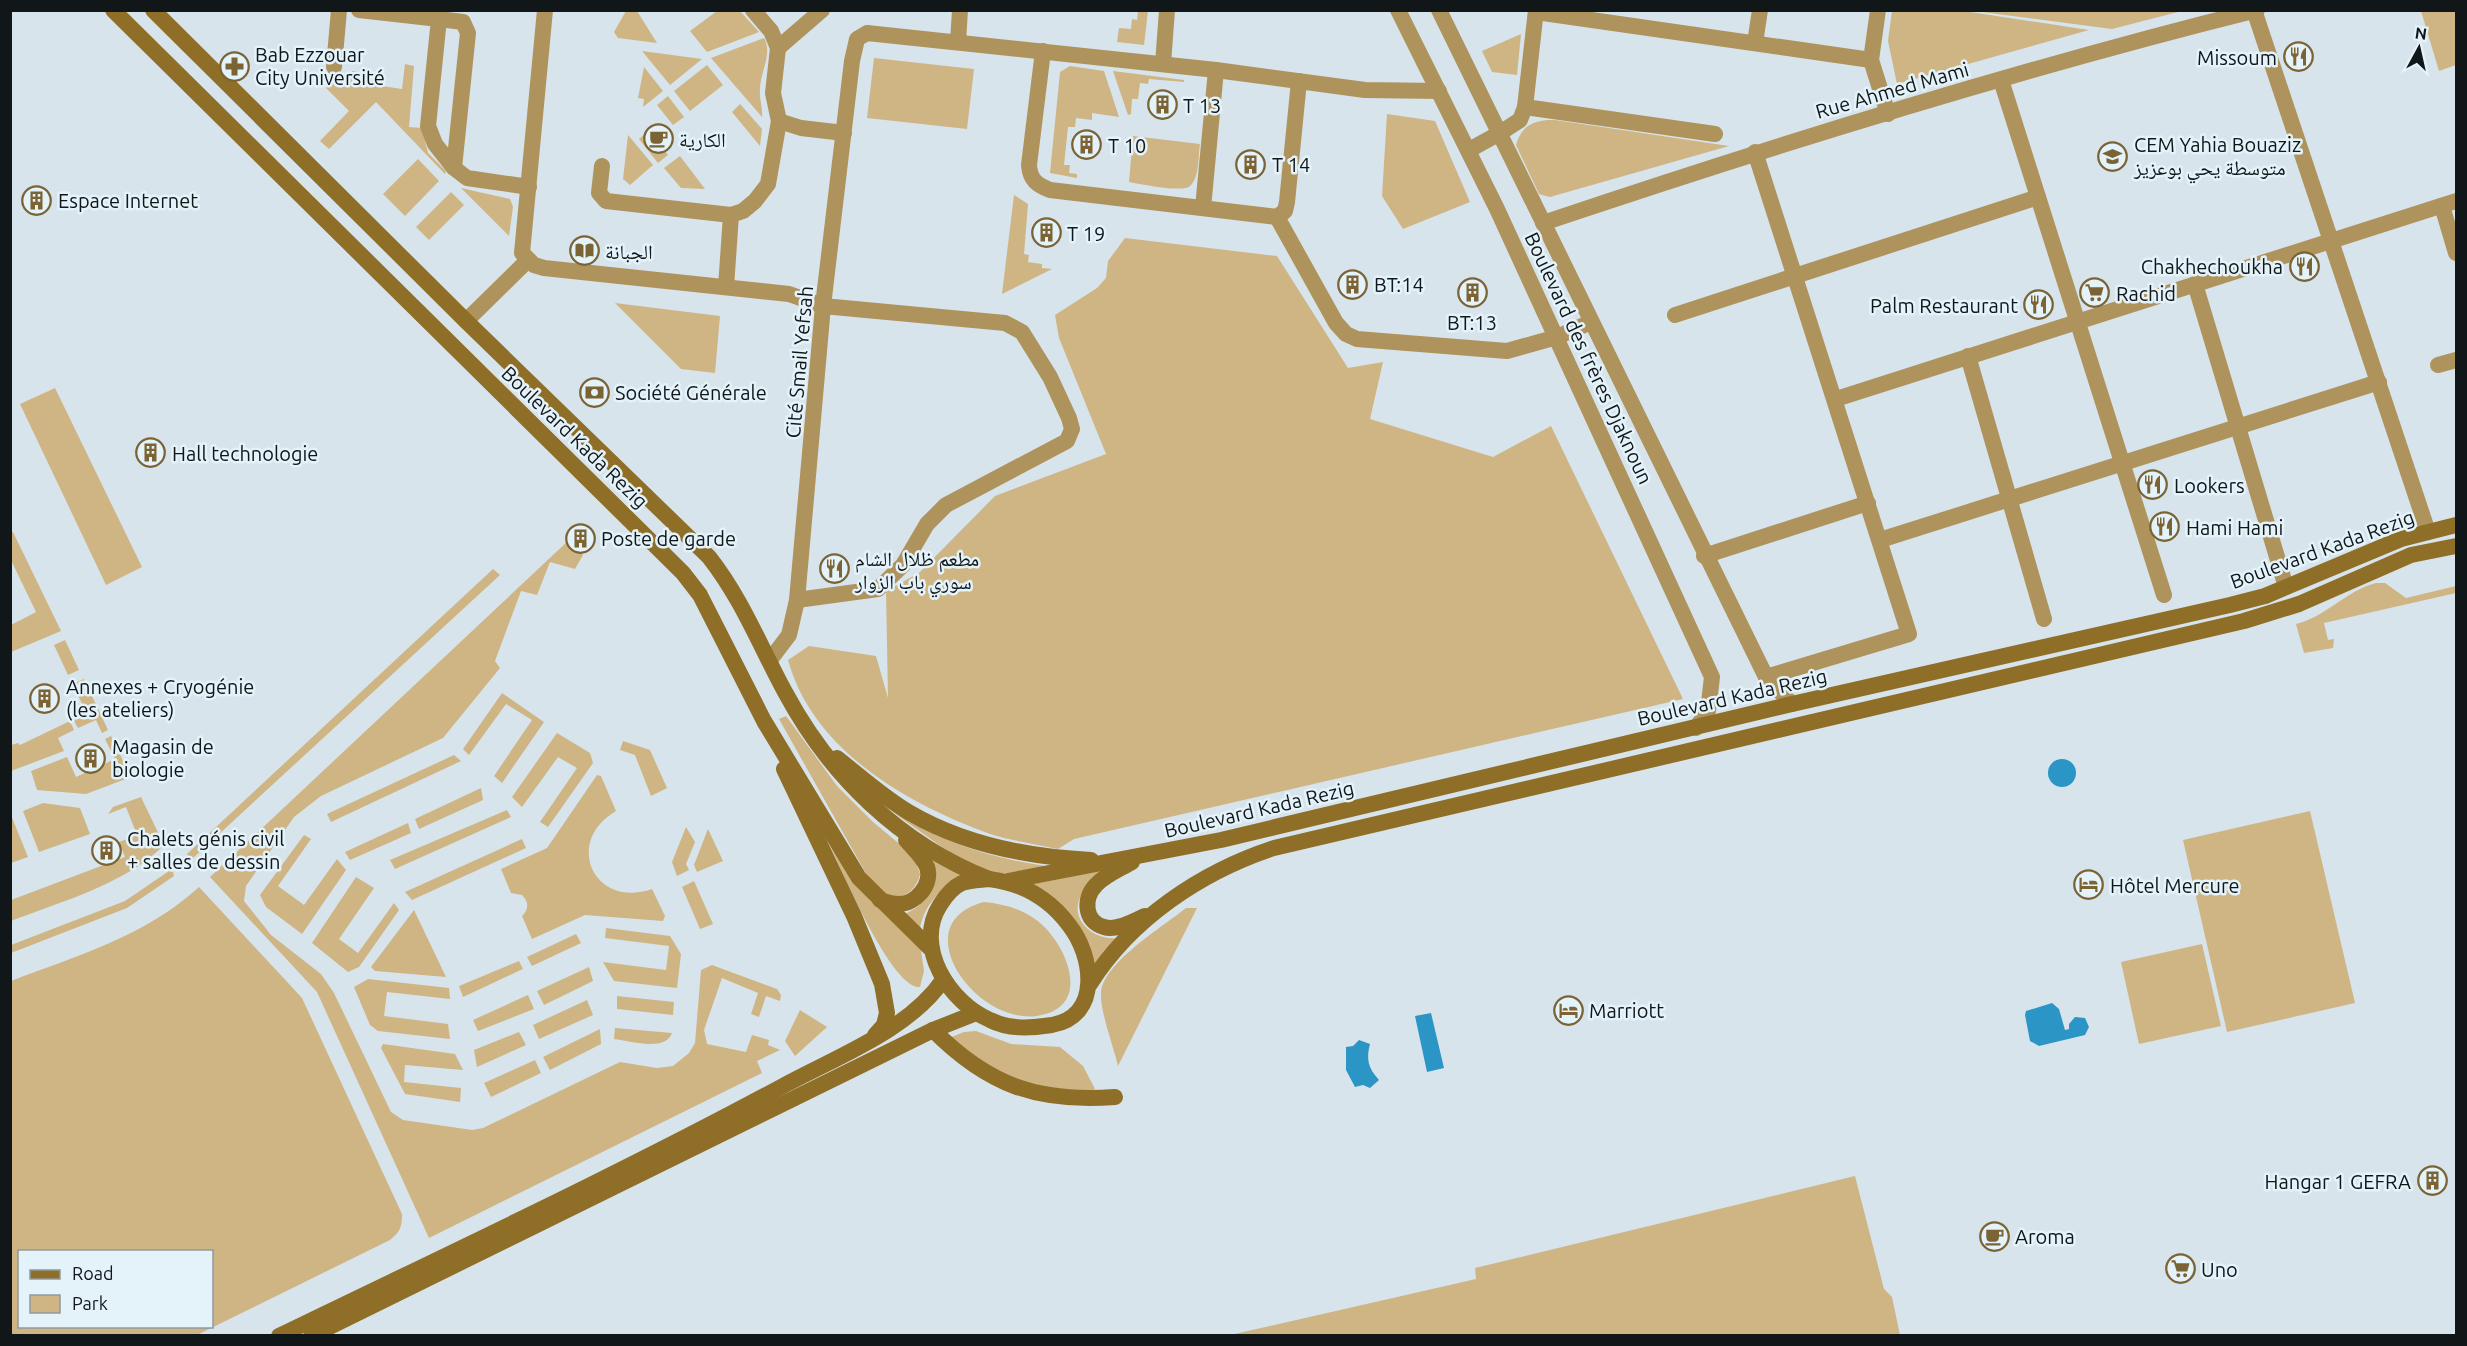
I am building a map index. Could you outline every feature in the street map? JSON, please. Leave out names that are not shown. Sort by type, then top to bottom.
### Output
[{"type":"main road","name":"Boulevard Kada Rezig","points":[[113,10],[576,469],[666,554],[700,595],[764,721],[859,878],[932,950]]},
{"type":"main road","name":"Boulevard Kada Rezig","points":[[153,10],[466,321],[709,557],[731,585],[805,724],[844,777],[888,821]]},
{"type":"main road","name":"Boulevard Kada Rezig","points":[[2457,525],[2385,545],[2286,587],[2230,605],[1792,704],[1141,858],[1110,861],[1008,881],[989,879],[961,884],[946,895],[932,922],[932,950],[943,980],[958,998],[976,1013],[1012,1027],[1031,1028],[1058,1024],[1075,1014],[1084,1002],[1090,984],[1111,954],[1155,912],[1221,868],[1274,848],[2244,621],[2299,604],[2411,555],[2457,546]]},
{"type":"main road","points":[[764,721],[794,792],[854,916],[882,984],[888,1013],[884,1025],[874,1037]]},
{"type":"main road","points":[[821,746],[910,813],[956,835],[985,845],[1040,856],[1110,861]]},
{"type":"main road","points":[[879,900],[900,904],[908,902],[921,892],[928,874],[919,855],[888,821]]},
{"type":"main road","points":[[888,821],[948,860],[989,879]]},
{"type":"main road","points":[[1141,858],[1096,885],[1089,895],[1086,907],[1091,919],[1103,927],[1116,927],[1155,912]]},
{"type":"main road","name":"Boulevard Kada Rezig","points":[[1008,881],[1036,894],[1070,926],[1082,949],[1090,984]]},
{"type":"main road","points":[[311,1335],[678,1150],[914,1014],[930,999],[943,980]]},
{"type":"main road","points":[[279,1335],[933,1030],[976,1013]]},
{"type":"main road","points":[[933,1030],[977,1068],[1030,1092],[1071,1099],[1115,1097]]},
{"type":"street","points":[[334,67],[339,10]]},
{"type":"street","points":[[359,10],[462,22],[468,33],[454,168]]},
{"type":"street","points":[[545,10],[522,253],[527,261],[544,267],[789,294],[823,306],[1005,323],[1022,332],[1050,377],[1072,429],[1067,441],[946,505],[927,524],[903,565],[878,589],[797,600]]},
{"type":"street","points":[[602,166],[599,193],[606,201],[731,215],[743,211],[755,201],[768,184],[779,121],[773,93],[778,48],[771,31],[753,10]]},
{"type":"street","points":[[778,48],[822,10]]},
{"type":"street","points":[[958,42],[960,10]]},
{"type":"street","points":[[1164,64],[1167,10]]},
{"type":"street","name":"Boulevard des frères Djaknoun","points":[[1398,10],[1557,337],[1712,677],[1708,711],[1696,728]]},
{"type":"street","name":"Boulevard des frères Djaknoun","points":[[1439,10],[1704,556],[1766,677],[1792,704]]},
{"type":"street","points":[[1755,43],[1760,10]]},
{"type":"street","points":[[1878,10],[1871,60],[1888,114]]},
{"type":"street","points":[[1468,150],[1520,120],[1525,108],[1536,11],[1871,60]]},
{"type":"street","points":[[2255,11],[2428,532]]},
{"type":"street","name":"Rue Ahmed Mami","points":[[1543,223],[1755,152],[2001,80],[2255,11]]},
{"type":"street","points":[[439,19],[428,126],[435,144],[454,168],[476,181],[529,187]]},
{"type":"street","name":"Cité Smail Yefsah","points":[[770,660],[789,635],[797,600],[823,306],[852,61],[857,39],[867,33],[1164,64],[1376,90],[1439,91]]},
{"type":"street","points":[[1042,51],[1029,165],[1030,175],[1038,185],[1050,190],[1277,217],[1285,211],[1287,202],[1299,81]]},
{"type":"street","points":[[1203,208],[1216,70]]},
{"type":"street","points":[[2001,80],[2164,595]]},
{"type":"street","points":[[1525,108],[1714,134]]},
{"type":"street","points":[[779,121],[801,128],[844,133]]},
{"type":"street","points":[[1755,152],[1836,399],[1909,634],[1766,677]]},
{"type":"street","points":[[1675,315],[2038,197]]},
{"type":"street","points":[[1836,399],[2449,203],[2457,253]]},
{"type":"street","points":[[726,287],[731,215]]},
{"type":"street","points":[[1277,217],[1336,323],[1346,334],[1357,339],[1507,351],[1557,337],[1591,322]]},
{"type":"street","points":[[466,321],[527,261]]},
{"type":"street","points":[[2195,284],[2286,587]]},
{"type":"street","points":[[1968,356],[2044,619]]},
{"type":"street","points":[[2438,365],[2457,360]]},
{"type":"street","points":[[1880,540],[2123,465],[2379,382]]},
{"type":"street","points":[[1704,556],[1868,503]]},
{"type":"green space","points":[[739,10],[759,32],[707,52],[690,31],[717,11]]},
{"type":"green space","points":[[626,11],[637,11],[657,43],[618,38],[614,32]]},
{"type":"green space","points":[[1138,11],[1148,11],[1144,45],[1117,42],[1119,28],[1131,29],[1132,19],[1137,20]]},
{"type":"green space","points":[[1892,11],[1964,11],[2089,30],[1897,84],[1888,41]]},
{"type":"green space","points":[[1974,11],[2182,11],[2112,29]]},
{"type":"green space","points":[[2421,11],[2456,11],[2456,65],[2439,71]]},
{"type":"green space","points":[[1521,34],[1517,75],[1492,72],[1482,51]]},
{"type":"green space","points":[[764,38],[767,57],[760,89],[762,117],[711,58]]},
{"type":"green space","points":[[642,51],[702,59],[670,85]]},
{"type":"green space","points":[[874,58],[974,69],[967,129],[867,118]]},
{"type":"green space","points":[[405,64],[414,66],[409,127],[422,128],[428,153],[446,171],[445,174],[376,102],[329,149],[320,141],[349,111],[326,88],[337,76],[351,77],[352,71],[366,73],[365,79],[375,80],[375,85],[402,89]]},
{"type":"green space","points":[[707,65],[723,85],[690,111],[674,91]]},
{"type":"green space","points":[[1070,66],[1104,71],[1119,117],[1092,113],[1092,120],[1076,118],[1075,127],[1068,127],[1064,165],[1070,165],[1069,173],[1077,174],[1077,178],[1050,173],[1060,72]]},
{"type":"green space","points":[[644,67],[663,91],[643,107],[644,99],[638,98]]},
{"type":"green space","points":[[1113,71],[1184,80],[1184,82],[1149,79],[1148,84],[1140,83],[1138,99],[1132,99],[1131,114],[1128,115]]},
{"type":"green space","points":[[668,96],[684,117],[673,125],[657,105]]},
{"type":"green space","points":[[740,104],[762,129],[760,146],[732,112]]},
{"type":"green space","points":[[1387,114],[1435,121],[1470,202],[1403,229],[1382,196]]},
{"type":"green space","points":[[1547,120],[1729,146],[1550,197],[1539,194],[1516,145],[1527,127]]},
{"type":"green space","points":[[649,131],[668,155],[658,163],[639,139]]},
{"type":"green space","points":[[628,135],[653,165],[630,185],[623,179]]},
{"type":"green space","points":[[1133,136],[1200,144],[1196,177],[1190,186],[1179,189],[1129,182]]},
{"type":"green space","points":[[680,156],[705,189],[681,188],[664,168]]},
{"type":"green space","points":[[418,159],[439,181],[405,216],[383,194]]},
{"type":"green space","points":[[461,188],[510,199],[513,207],[509,236]]},
{"type":"green space","points":[[451,192],[464,205],[429,240],[416,227]]},
{"type":"green space","points":[[1014,195],[1028,204],[1024,254],[1029,255],[1028,262],[1042,264],[1042,268],[1052,269],[1002,294]]},
{"type":"green space","points":[[1125,238],[1277,256],[1348,368],[1383,362],[1370,419],[1493,457],[1551,426],[1683,699],[1074,839],[1058,849],[1015,841],[959,822],[897,790],[868,770],[841,747],[819,721],[800,692],[788,660],[809,646],[876,656],[888,698],[886,591],[919,573],[995,496],[1106,454],[1059,338],[1055,315],[1097,288],[1106,278],[1108,261]]},
{"type":"green space","points":[[615,303],[720,316],[715,373],[681,369]]},
{"type":"green space","points":[[55,388],[142,567],[106,585],[20,404]]},
{"type":"green space","points":[[11,532],[61,631],[11,652],[11,625],[36,612],[11,560]]},
{"type":"green space","points":[[569,540],[583,555],[575,569],[550,562],[537,595],[521,591],[495,661],[500,668],[443,738],[321,796],[294,817],[246,886],[244,901],[271,935],[321,974],[334,993],[391,1112],[403,1120],[472,1130],[483,1128],[620,1062],[657,1068],[673,1066],[689,1053],[695,1043],[701,970],[712,965],[777,989],[781,995],[780,1001],[766,996],[759,1017],[751,1014],[758,993],[722,978],[704,1030],[707,1044],[746,1052],[752,1035],[769,1040],[768,1045],[780,1050],[757,1061],[762,1073],[429,1238],[317,992],[210,877]]},
{"type":"green space","points":[[493,569],[500,575],[192,859],[189,858],[187,854]]},
{"type":"green space","points":[[2376,583],[2385,583],[2406,598],[2456,586],[2456,593],[2324,623],[2328,640],[2334,639],[2333,648],[2304,653],[2296,624],[2317,616],[2355,592]]},
{"type":"green space","points":[[65,640],[79,670],[68,675],[54,645]]},
{"type":"green space","points":[[84,679],[108,730],[102,733],[96,720],[78,728],[73,719],[87,713],[72,684]]},
{"type":"green space","points":[[502,693],[544,722],[502,783],[494,776],[532,720],[506,704],[469,755],[463,749]]},
{"type":"green space","points":[[786,716],[837,786],[873,822],[914,856],[920,874],[912,890],[902,896],[891,896],[878,889],[868,877],[779,719]]},
{"type":"green space","points":[[70,721],[74,730],[58,738],[64,751],[11,771],[11,745],[18,743],[20,745]]},
{"type":"green space","points":[[557,733],[590,753],[593,763],[548,827],[540,822],[577,768],[558,757],[522,807],[512,797]]},
{"type":"green space","points":[[111,736],[131,777],[86,794],[37,790],[31,771],[67,757],[76,777],[115,759],[105,739]]},
{"type":"green space","points":[[623,741],[650,750],[667,788],[651,796],[635,755],[620,750]]},
{"type":"green space","points":[[454,755],[461,761],[331,822],[327,814]]},
{"type":"green space","points":[[597,775],[601,776],[616,811],[600,824],[591,839],[589,855],[592,869],[601,881],[614,890],[632,893],[652,889],[665,916],[663,921],[585,915],[532,939],[522,916],[527,908],[526,900],[522,895],[511,893],[501,869],[547,848]]},
{"type":"green space","points":[[481,788],[483,800],[419,829],[415,819]]},
{"type":"green space","points":[[141,797],[164,845],[130,871],[92,891],[11,921],[11,900],[125,857],[119,842],[137,835],[126,807],[108,814],[113,807]]},
{"type":"green space","points":[[43,803],[80,808],[90,834],[39,852],[23,811]]},
{"type":"green space","points":[[507,810],[511,817],[395,869],[390,860]]},
{"type":"green space","points":[[2310,811],[2355,1003],[2227,1032],[2183,840]]},
{"type":"green space","points":[[894,813],[931,833],[970,848],[1030,864],[1052,867],[1000,876],[956,857]]},
{"type":"green space","points":[[10,815],[28,857],[11,863]]},
{"type":"green space","points":[[408,823],[411,833],[350,860],[345,852]]},
{"type":"green space","points":[[686,827],[695,842],[686,864],[689,870],[677,876],[672,862]]},
{"type":"green space","points":[[822,828],[853,883],[921,950],[924,971],[920,987],[908,982],[879,945]]},
{"type":"green space","points":[[708,829],[723,861],[697,872],[694,865]]},
{"type":"green space","points":[[304,835],[311,839],[278,886],[304,905],[337,859],[346,870],[302,934],[266,907],[260,895]]},
{"type":"green space","points":[[522,839],[526,848],[412,900],[405,892]]},
{"type":"green space","points":[[929,857],[965,877],[936,897],[926,910],[920,928],[905,914],[915,909],[926,897],[929,884]]},
{"type":"green space","points":[[1115,868],[1088,887],[1078,903],[1080,919],[1091,932],[1099,936],[1117,938],[1095,967],[1028,885]]},
{"type":"green space","points":[[169,871],[173,872],[174,876],[127,908],[11,953],[11,945],[125,901]]},
{"type":"green space","points":[[356,877],[374,888],[339,939],[358,953],[394,903],[399,910],[359,967],[348,972],[312,943]]},
{"type":"green space","points":[[694,881],[713,924],[700,929],[682,887]]},
{"type":"green space","points":[[199,887],[302,998],[402,1214],[400,1229],[390,1240],[213,1327],[213,1250],[18,1250],[18,1328],[211,1328],[197,1335],[11,1335],[11,981],[110,943],[156,919]]},
{"type":"green space","points":[[984,902],[1020,910],[1039,922],[1059,946],[1070,975],[1070,989],[1065,1001],[1054,1011],[1037,1016],[1014,1015],[991,1005],[972,989],[957,970],[949,950],[949,930],[960,913]]},
{"type":"green space","points":[[1186,908],[1197,908],[1118,1066],[1101,1001],[1104,982],[1111,970],[1135,946]]},
{"type":"green space","points":[[414,910],[446,977],[375,971],[371,967]]},
{"type":"green space","points":[[606,928],[670,936],[681,954],[677,988],[614,981],[603,962],[666,970],[669,946],[605,938]]},
{"type":"green space","points":[[576,934],[581,943],[532,966],[527,957]]},
{"type":"green space","points":[[2202,944],[2221,1026],[2139,1044],[2121,962]]},
{"type":"green space","points":[[519,961],[523,969],[463,997],[459,986]]},
{"type":"green space","points":[[589,967],[593,981],[544,1005],[537,991]]},
{"type":"green space","points":[[368,979],[449,988],[450,999],[387,992],[384,1016],[448,1024],[450,1039],[378,1031],[370,1025],[354,987]]},
{"type":"green space","points":[[528,995],[534,1009],[478,1031],[473,1020]]},
{"type":"green space","points":[[617,996],[674,1002],[673,1015],[617,1009]]},
{"type":"green space","points":[[587,1000],[593,1015],[539,1039],[533,1025]]},
{"type":"green space","points":[[800,1010],[827,1027],[795,1056],[785,1041]]},
{"type":"green space","points":[[615,1028],[672,1033],[662,1042],[647,1044],[614,1039]]},
{"type":"green space","points":[[600,1029],[601,1044],[550,1070],[543,1057]]},
{"type":"green space","points":[[976,1031],[1011,1044],[1060,1047],[1083,1066],[1095,1089],[1079,1094],[1007,1078],[949,1038],[964,1032]]},
{"type":"green space","points":[[519,1032],[526,1045],[477,1067],[474,1050]]},
{"type":"green space","points":[[383,1044],[455,1054],[463,1070],[405,1065],[404,1082],[461,1088],[460,1102],[405,1094],[381,1048]]},
{"type":"green space","points":[[535,1060],[541,1073],[491,1097],[484,1083]]},
{"type":"green space","points":[[1855,1176],[1884,1289],[1892,1297],[1900,1335],[1230,1335],[1476,1279],[1475,1268]]},
{"type":"water","points":[[2062,759],[2072,763],[2076,773],[2072,783],[2062,787],[2052,783],[2048,773],[2052,763]]},
{"type":"water","points":[[2052,1003],[2059,1009],[2065,1030],[2069,1029],[2069,1024],[2075,1017],[2085,1018],[2089,1027],[2085,1035],[2039,1046],[2030,1041],[2026,1011]]},
{"type":"water","points":[[1431,1013],[1444,1068],[1427,1072],[1415,1016]]},
{"type":"water","points":[[1359,1040],[1370,1044],[1369,1063],[1379,1080],[1370,1088],[1363,1085],[1355,1087],[1346,1070],[1346,1047],[1353,1046]]},
{"type":"place","name":"Missoum","points":[[2298,57]]},
{"type":"place","name":"Bab Ezzouar City Université","points":[[234,66]]},
{"type":"place","name":"T 13","points":[[1162,105]]},
{"type":"place","name":"الكارية","points":[[658,139]]},
{"type":"place","name":"T 10","points":[[1087,145]]},
{"type":"place","name":"CEM Yahia Bouaziz متوسطة يحي بوعزيز","points":[[2113,156]]},
{"type":"place","name":"T 14","points":[[1251,164]]},
{"type":"place","name":"Espace Internet","points":[[37,200]]},
{"type":"place","name":"T 19","points":[[1046,233]]},
{"type":"place","name":"الجبانة","points":[[584,251]]},
{"type":"place","name":"Chakhechoukha","points":[[2304,266]]},
{"type":"place","name":"BT:14","points":[[1353,284]]},
{"type":"place","name":"BT:13","points":[[1472,292]]},
{"type":"place","name":"Rachid","points":[[2095,293]]},
{"type":"place","name":"Palm Restaurant","points":[[2039,305]]},
{"type":"place","name":"Société Générale","points":[[594,392]]},
{"type":"place","name":"Hall technologie","points":[[151,453]]},
{"type":"place","name":"Lookers","points":[[2153,485]]},
{"type":"place","name":"Hami Hami","points":[[2165,527]]},
{"type":"place","name":"Poste de garde","points":[[580,538]]},
{"type":"place","name":"مطعم ظلال الشام سوري باب الزوار","points":[[834,569]]},
{"type":"place","name":"Annexes + Cryogénie (les ateliers)","points":[[45,698]]},
{"type":"place","name":"Magasin de biologie","points":[[91,758]]},
{"type":"place","name":"Chalets génis civil + salles de dessin","points":[[106,850]]},
{"type":"place","name":"Hôtel Mercure","points":[[2089,885]]},
{"type":"place","name":"Marriott","points":[[1568,1010]]},
{"type":"place","name":"Hangar 1 GEFRA","points":[[2432,1181]]},
{"type":"place","name":"Aroma","points":[[1994,1236]]},
{"type":"place","name":"Uno","points":[[2180,1269]]}]
